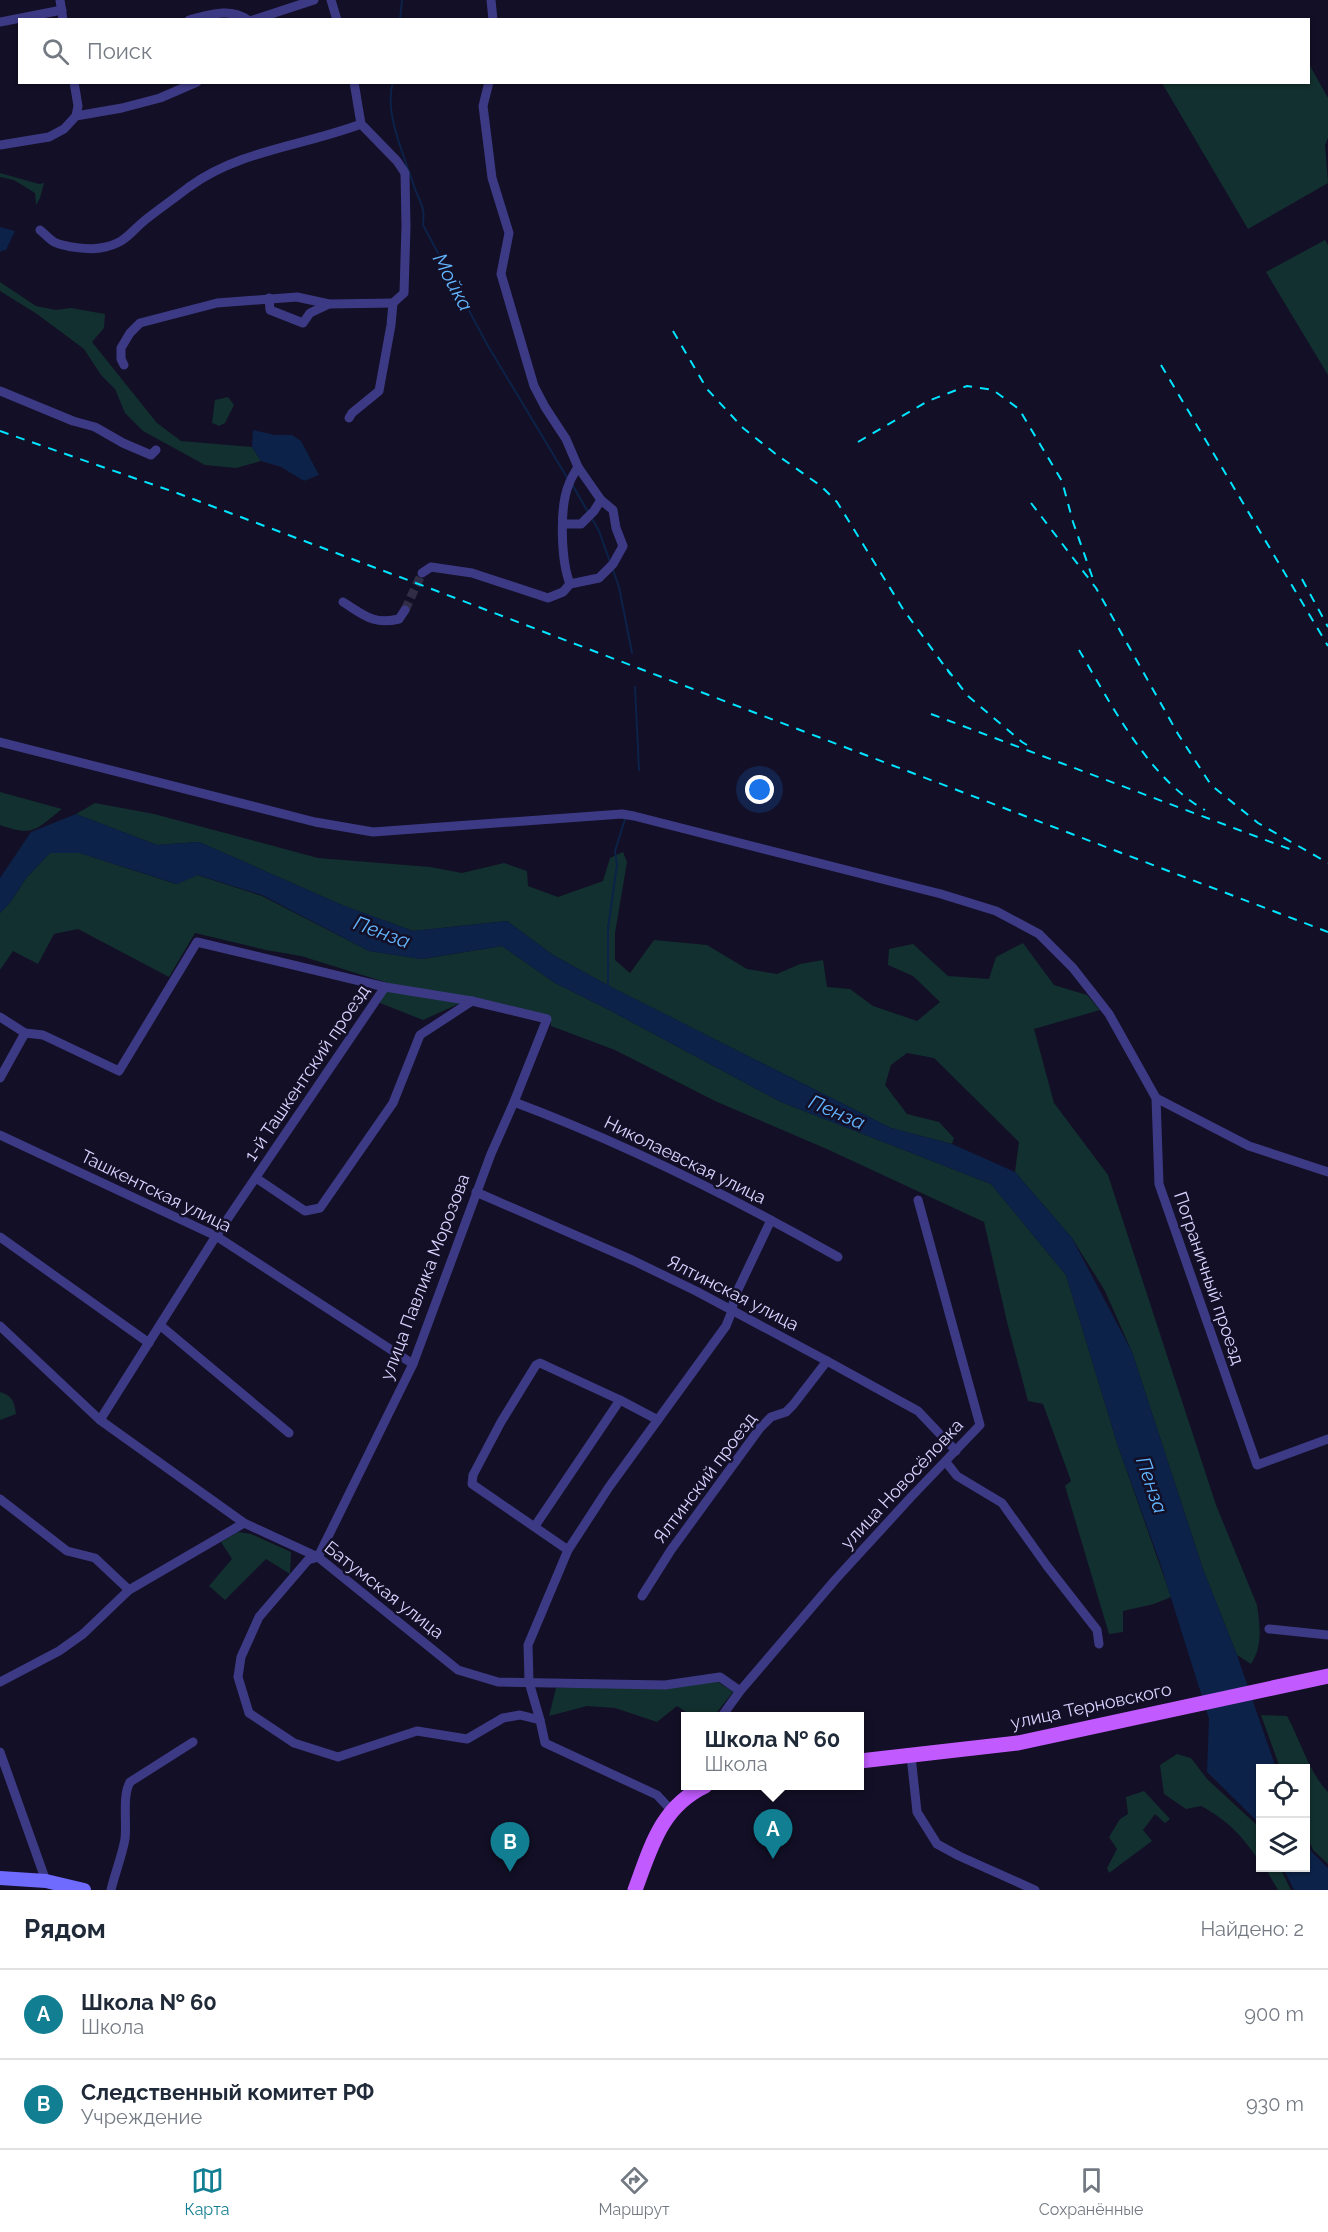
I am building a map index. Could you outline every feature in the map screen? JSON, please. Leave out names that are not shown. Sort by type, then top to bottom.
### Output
[{"type":"main road","name":"улица Терновского","points":[[864,1761],[1018,1743],[1328,1676]]},
{"type":"main road","points":[[635,1890],[655,1837],[671,1810],[696,1790]]},
{"type":"street","points":[[259,18],[314,0]]},
{"type":"street","points":[[331,0],[336,18]]},
{"type":"street","points":[[491,0],[493,18]]},
{"type":"street","points":[[21,18],[62,10]]},
{"type":"street","points":[[198,18],[226,12],[239,13],[245,18]]},
{"type":"street","points":[[0,22],[18,19]]},
{"type":"street","points":[[0,146],[49,137],[64,129],[76,116],[78,106],[74,84]]},
{"type":"street","points":[[76,116],[122,108],[160,98],[192,84]]},
{"type":"street","points":[[124,365],[121,359],[122,348],[130,333],[140,323],[217,303],[297,297],[329,304],[393,303],[404,293],[405,174],[397,160],[361,124],[354,84]]},
{"type":"street","points":[[423,573],[431,567],[472,573],[548,598],[563,592],[570,584],[599,578],[613,564],[623,546],[616,528],[613,510],[601,500],[578,467],[566,439],[544,407],[534,386],[501,274],[509,233],[492,178],[483,106],[488,84]]},
{"type":"street","points":[[40,230],[55,242],[73,246],[98,249],[118,243],[133,233],[147,219],[213,172],[244,157],[335,134],[361,124]]},
{"type":"street","points":[[269,298],[270,310],[303,323],[310,312],[329,304]]},
{"type":"street","points":[[349,418],[352,412],[379,391],[393,303]]},
{"type":"street","points":[[0,391],[73,421],[95,427],[151,455],[156,450]]},
{"type":"street","points":[[570,584],[565,570],[564,504],[568,484],[578,467]]},
{"type":"street","points":[[564,524],[581,524],[601,500]]},
{"type":"street","points":[[343,602],[371,620],[384,622],[399,619],[405,610]]},
{"type":"street","points":[[0,742],[315,822],[373,832],[622,814],[634,816],[930,891],[996,911],[1039,934],[1073,968],[1109,1014],[1156,1098],[1249,1146],[1328,1172]]},
{"type":"street","points":[[0,1017],[25,1033],[43,1035],[119,1071],[196,942],[386,987],[472,1001]]},
{"type":"street","name":"1-й Ташкентский проезд","points":[[100,1420],[216,1236],[386,987]]},
{"type":"street","name":"1-й Ташкентский проезд","points":[[256,1178],[305,1210],[320,1208],[393,1103],[420,1035],[472,1001]]},
{"type":"street","name":"улица Павлика Морозова","points":[[472,1001],[547,1019],[476,1192],[413,1364],[318,1557],[308,1560],[260,1617],[242,1657],[238,1677],[249,1713],[294,1743],[338,1757],[417,1731],[467,1739],[503,1718],[520,1715],[540,1720]]},
{"type":"street","points":[[0,1078],[25,1033]]},
{"type":"street","name":"Пограничный проезд","points":[[1156,1098],[1159,1184],[1257,1465],[1328,1439]]},
{"type":"street","name":"Николаевская улица","points":[[514,1102],[579,1126],[705,1186],[838,1257]]},
{"type":"street","name":"Ташкентская улица","points":[[0,1135],[216,1236],[413,1364]]},
{"type":"street","name":"Ялтинская улица","points":[[476,1192],[632,1260],[826,1361],[918,1411],[956,1451]]},
{"type":"street","name":"улица Новосёловка","points":[[725,1712],[740,1690],[850,1563],[980,1425],[918,1200]]},
{"type":"street","points":[[671,1810],[657,1795],[545,1743],[529,1682],[528,1645],[568,1550],[609,1487],[726,1326],[734,1298],[771,1220]]},
{"type":"street","points":[[0,1237],[149,1343]]},
{"type":"street","name":"Батумская улица","points":[[0,1326],[100,1420],[244,1523],[318,1557],[458,1670],[498,1682],[665,1685],[720,1677],[740,1690]]},
{"type":"street","points":[[160,1326],[289,1433]]},
{"type":"street","name":"Ялтинский проезд","points":[[642,1596],[677,1541],[760,1428],[771,1417],[786,1412],[793,1405],[826,1361]]},
{"type":"street","points":[[568,1550],[472,1484],[473,1475],[536,1365],[540,1363],[658,1420]]},
{"type":"street","points":[[536,1527],[620,1400]]},
{"type":"street","points":[[946,1462],[957,1476],[1002,1503],[1097,1630],[1099,1644]]},
{"type":"street","points":[[0,1499],[67,1551],[95,1558],[129,1590]]},
{"type":"street","points":[[0,1682],[59,1651],[83,1634],[129,1590],[244,1523]]},
{"type":"street","points":[[1269,1629],[1328,1635]]},
{"type":"street","points":[[111,1890],[125,1840],[126,1790],[130,1782],[193,1742]]},
{"type":"street","points":[[0,1752],[46,1881]]},
{"type":"street","points":[[911,1756],[917,1812],[937,1844],[1035,1890]]},
{"type":"street","points":[[0,1878],[46,1881],[84,1890]]},
{"type":"green space","points":[[1310,66],[1328,98],[1328,138],[1325,145],[1328,183],[1248,229],[1163,84],[1310,84]]},
{"type":"green space","points":[[0,173],[39,184],[44,183],[36,205],[35,193],[14,180],[0,177]]},
{"type":"green space","points":[[1325,240],[1328,245],[1328,375],[1266,272]]},
{"type":"green space","points":[[0,282],[36,306],[56,310],[71,308],[105,314],[104,328],[92,342],[157,423],[181,441],[252,447],[261,461],[236,468],[205,465],[143,431],[125,413],[115,389],[101,375],[84,349],[37,314],[0,291]]},
{"type":"green space","points":[[228,397],[234,405],[225,423],[219,426],[212,423],[215,400]]},
{"type":"green space","points":[[0,792],[62,809],[34,829],[20,831],[11,829],[0,825]]},
{"type":"green space","points":[[95,803],[154,814],[318,858],[430,867],[462,873],[504,863],[527,871],[528,886],[558,897],[603,881],[610,858],[623,852],[627,862],[615,933],[615,960],[630,973],[654,940],[707,945],[747,969],[777,974],[800,964],[823,960],[827,987],[850,989],[873,1006],[917,1021],[940,1002],[913,976],[888,965],[889,949],[913,944],[948,976],[989,979],[996,957],[1023,943],[1054,985],[1087,995],[1100,1010],[1034,1029],[1054,1103],[1108,1175],[1216,1505],[1257,1605],[1259,1643],[1251,1664],[1237,1655],[1203,1569],[1132,1352],[1105,1291],[1072,1238],[1015,1172],[1019,1142],[934,1058],[907,1053],[891,1065],[885,1085],[907,1114],[939,1122],[954,1138],[952,1144],[891,1128],[613,988],[553,955],[507,921],[413,931],[342,905],[199,842],[157,845],[76,814]]},
{"type":"green space","points":[[50,853],[80,853],[176,884],[197,875],[262,896],[369,951],[422,959],[502,946],[555,983],[781,1102],[991,1184],[1066,1275],[1117,1443],[1171,1597],[1154,1604],[1123,1611],[1123,1632],[1109,1634],[1065,1486],[1071,1481],[1043,1404],[1028,1401],[984,1222],[829,1150],[715,1101],[615,1050],[551,1026],[550,1016],[474,997],[423,1020],[380,1003],[388,983],[301,956],[195,933],[169,977],[78,929],[54,934],[38,964],[13,951],[0,970],[0,913],[9,904],[27,877]]},
{"type":"green space","points":[[0,1392],[8,1395],[12,1400],[16,1414],[0,1420]]},
{"type":"green space","points":[[238,1532],[251,1534],[291,1552],[290,1574],[266,1559],[225,1600],[209,1586],[232,1559],[221,1542]]},
{"type":"green space","points":[[718,1682],[733,1692],[717,1712],[686,1712],[677,1706],[657,1722],[615,1708],[587,1706],[549,1716],[556,1688]]},
{"type":"green space","points":[[1261,1715],[1287,1716],[1310,1764],[1279,1764]]},
{"type":"green space","points":[[1177,1754],[1191,1758],[1207,1779],[1256,1824],[1256,1857],[1241,1837],[1220,1817],[1201,1806],[1186,1809],[1164,1794],[1160,1765]]},
{"type":"green space","points":[[1310,1765],[1328,1792],[1328,1864],[1313,1850],[1310,1843]]},
{"type":"green space","points":[[1144,1791],[1170,1819],[1165,1823],[1155,1814],[1143,1830],[1152,1841],[1109,1873],[1107,1868],[1117,1849],[1109,1837],[1120,1819],[1128,1814],[1126,1797]]},
{"type":"green space","points":[[1267,1872],[1282,1872],[1291,1890],[1278,1890]]},
{"type":"water","points":[[0,227],[15,231],[6,250],[0,253]]},
{"type":"water","points":[[253,430],[275,435],[292,435],[301,441],[319,475],[304,481],[281,467],[261,461],[252,447]]},
{"type":"water","name":"Пенза","points":[[76,814],[157,845],[199,842],[342,905],[413,931],[507,921],[553,955],[613,988],[891,1128],[952,1144],[1015,1172],[1072,1238],[1132,1352],[1203,1569],[1237,1655],[1275,1764],[1256,1764],[1256,1820],[1207,1772],[1209,1719],[1160,1563],[1117,1443],[1066,1275],[991,1184],[781,1102],[555,983],[502,946],[421,959],[369,951],[262,895],[198,875],[177,884],[80,853],[50,853],[27,877],[9,904],[0,913],[0,878],[31,832]]},
{"type":"water","points":[[1310,1849],[1328,1868],[1328,1890],[1294,1890],[1285,1872],[1310,1872]]},
{"type":"waterway","name":"Мойка","points":[[400,18],[402,0]]},
{"type":"waterway","name":"Мойка","points":[[393,84],[391,107],[393,121],[422,206],[423,225],[488,346],[568,479]]},
{"type":"waterway","points":[[573,486],[588,512]]},
{"type":"waterway","points":[[591,517],[599,531],[610,562]]},
{"type":"waterway","points":[[613,570],[619,587],[632,653]]},
{"type":"waterway","points":[[635,687],[639,770]]},
{"type":"waterway","points":[[608,988],[608,928],[617,865],[615,851],[626,816]]},
{"type":"tunnel","points":[[405,610],[422,573]]},
{"type":"railway","points":[[673,331],[707,389],[743,428],[821,486],[837,502],[903,609],[951,675]]},
{"type":"railway","points":[[1161,365],[1328,646]]},
{"type":"railway","points":[[858,442],[928,401],[967,386],[993,390],[1019,409],[1062,481],[1073,522],[1093,579]]},
{"type":"railway","points":[[0,431],[177,493],[429,588],[1328,932]]},
{"type":"railway","points":[[1031,503],[1096,588],[1178,734],[1211,785],[1258,823],[1328,863]]},
{"type":"railway","points":[[1302,579],[1328,627]]},
{"type":"railway","points":[[1079,650],[1118,716],[1149,760],[1166,780],[1205,810]]},
{"type":"railway","points":[[947,669],[968,696],[1027,745]]},
{"type":"railway","points":[[931,714],[1292,850]]},
{"type":"place","name":"Школа № 60","points":[[773,1859]]},
{"type":"place","name":"Следственный комитет РФ","points":[[510,1872]]}]
